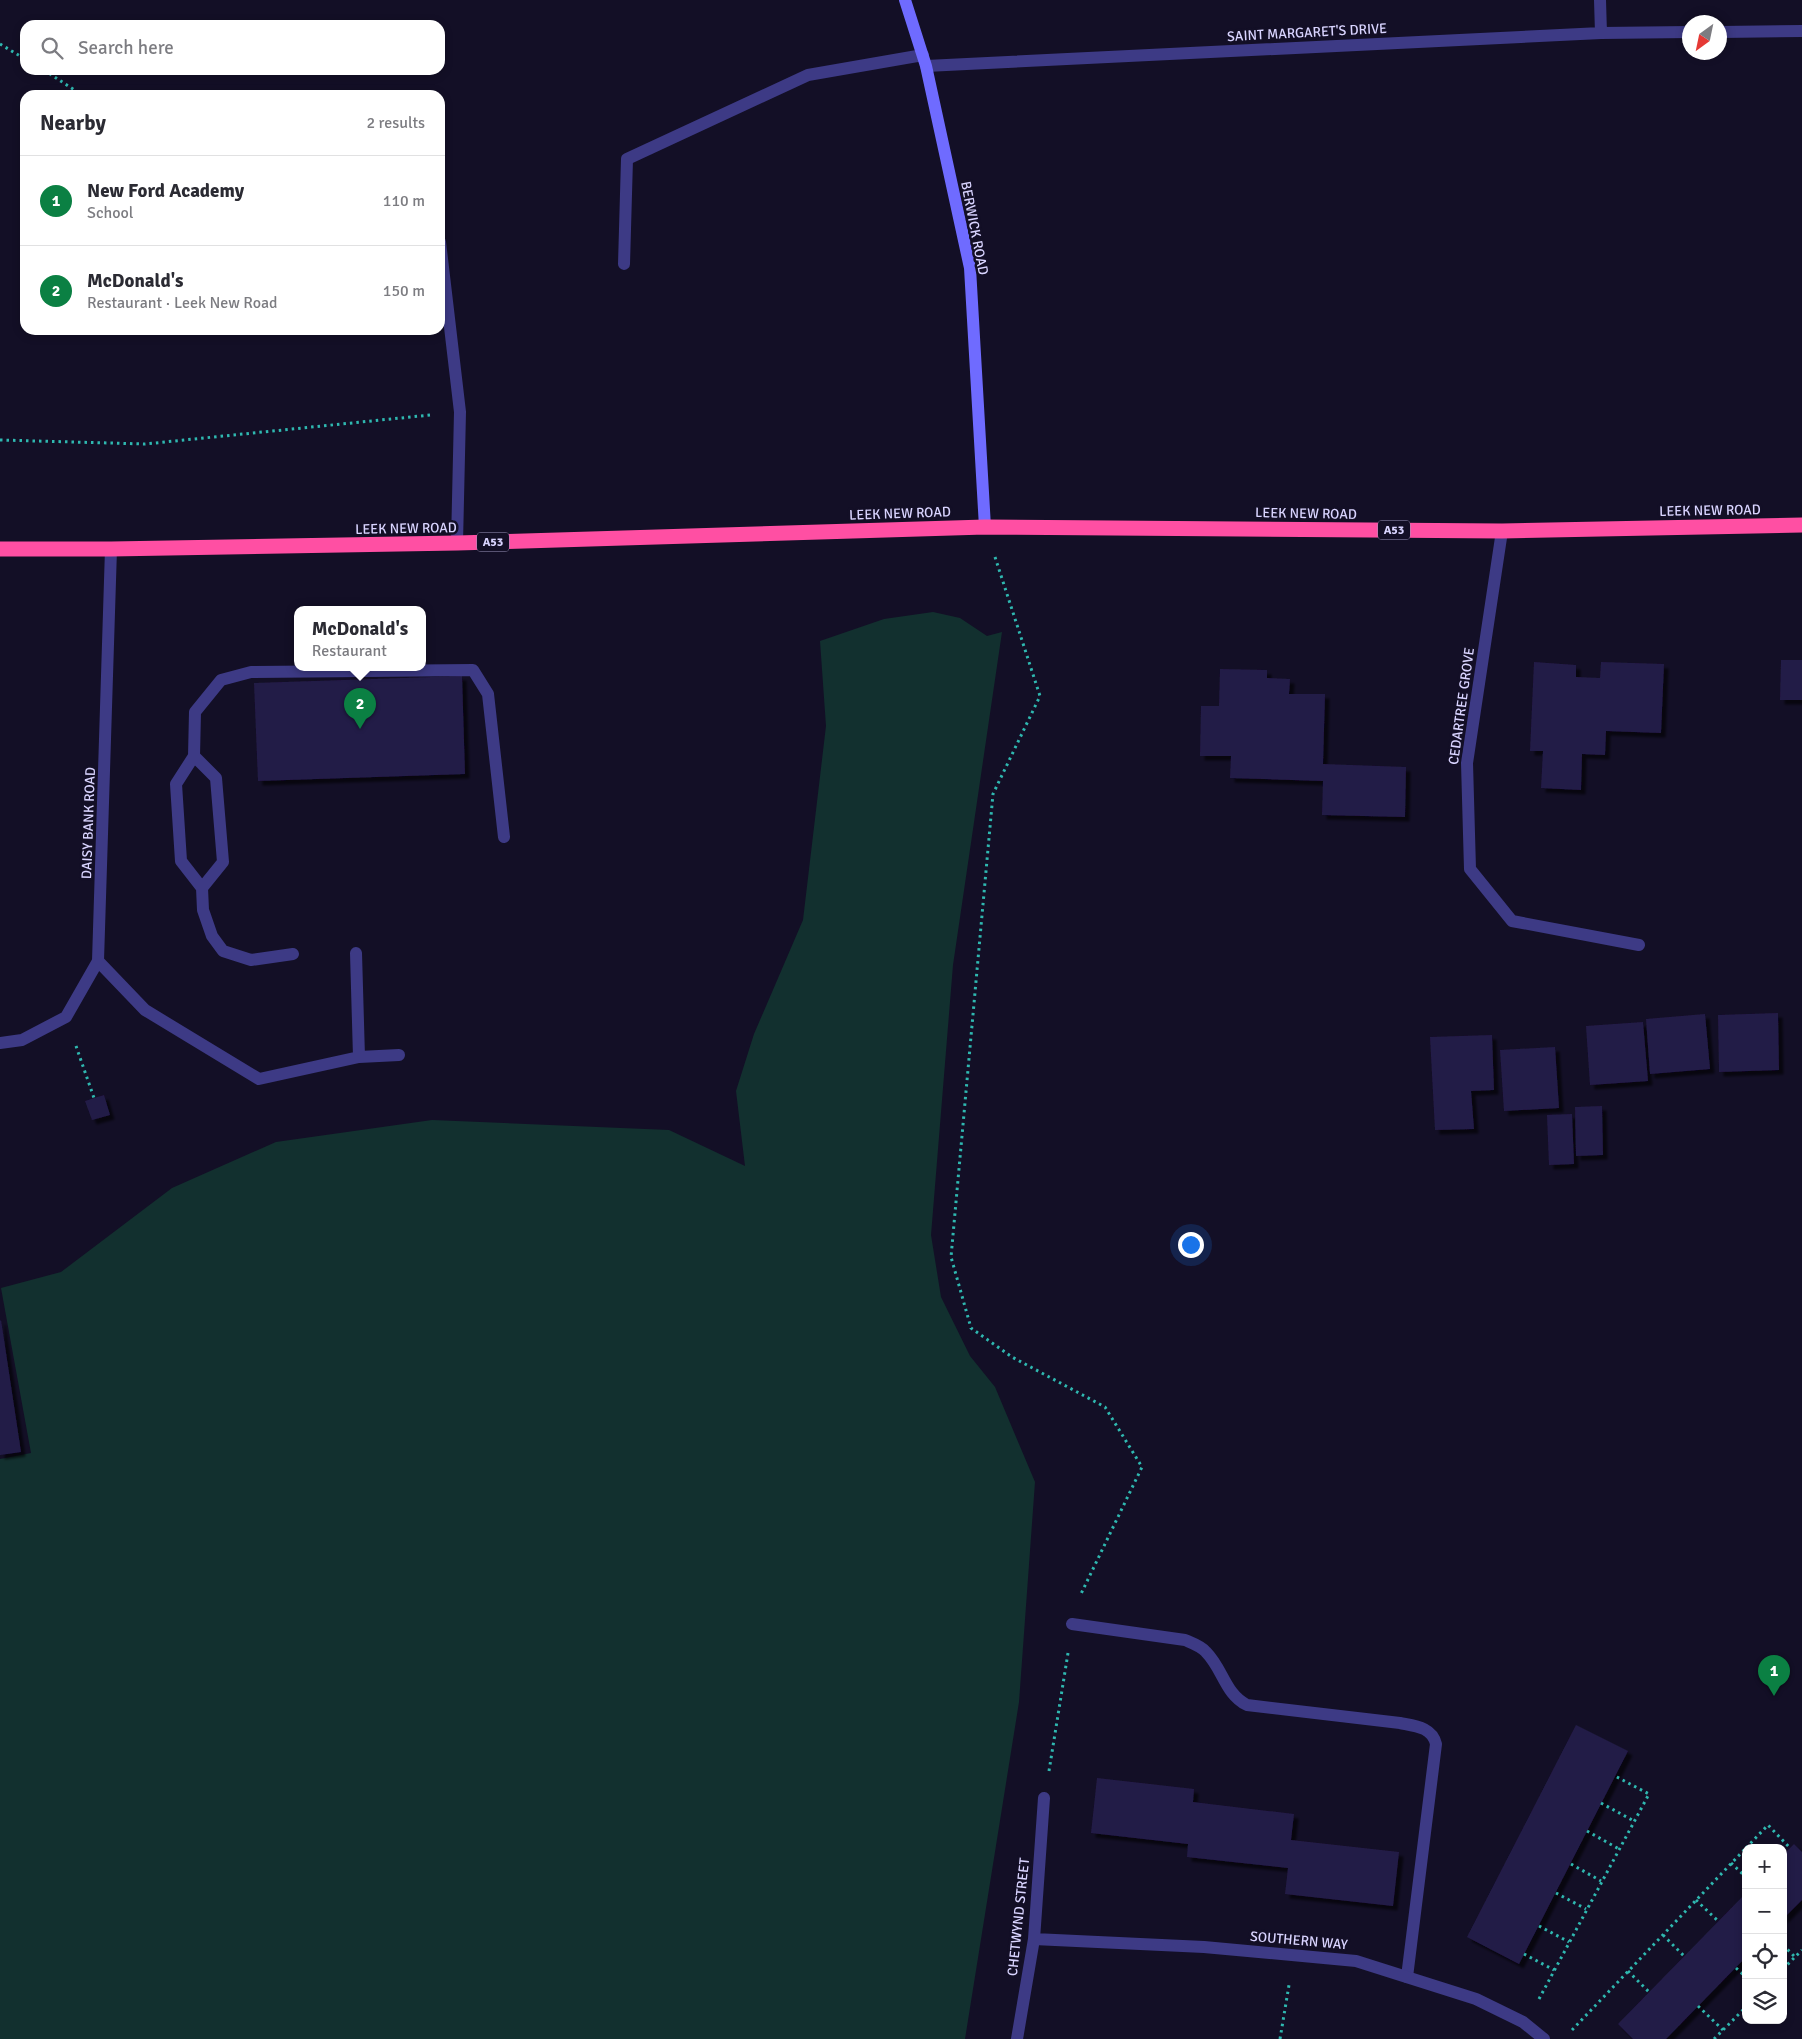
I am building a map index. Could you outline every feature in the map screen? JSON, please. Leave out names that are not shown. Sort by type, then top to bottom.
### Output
[{"type":"highway","name":"LEEK NEW ROAD","points":[[0,549],[457,543],[985,527],[1502,531],[1802,525]]},
{"type":"street","name":"BERWICK ROAD","points":[[905,0],[924,61],[970,268],[985,527]]},
{"type":"street","points":[[1600,0],[1601,33]]},
{"type":"street","points":[[1727,32],[1802,31]]},
{"type":"street","name":"SAINT MARGARET'S DRIVE","points":[[624,264],[627,159],[808,75],[924,61],[1601,33],[1682,32]]},
{"type":"street","points":[[445,284],[460,412],[457,543]]},
{"type":"street","name":"CEDARTREE GROVE","points":[[1502,531],[1467,763],[1470,869],[1512,921],[1639,946]]},
{"type":"street","name":"DAISY BANK ROAD","points":[[66,1017],[98,961],[111,549]]},
{"type":"street","points":[[426,670],[473,670],[488,694],[504,838]]},
{"type":"street","points":[[293,954],[251,960],[223,951],[212,936],[203,910],[202,888],[182,862],[176,784],[194,756],[195,712],[220,680],[252,672],[362,671]]},
{"type":"street","points":[[194,756],[216,778],[223,862],[202,888]]},
{"type":"street","points":[[356,953],[359,1057]]},
{"type":"street","points":[[98,961],[146,1010],[259,1078],[359,1057],[399,1055]]},
{"type":"street","points":[[0,1043],[22,1040],[66,1017]]},
{"type":"street","points":[[1072,1624],[1185,1640],[1198,1646],[1206,1651],[1232,1694],[1247,1706],[1400,1723],[1420,1727],[1433,1734],[1436,1744],[1407,1977]]},
{"type":"street","name":"CHETWYND STREET","points":[[1017,2039],[1034,1939],[1044,1798]]},
{"type":"street","name":"SOUTHERN WAY","points":[[1034,1939],[1204,1947],[1356,1961],[1476,1999],[1523,2022],[1544,2039]]},
{"type":"path","points":[[0,44],[20,56]]},
{"type":"path","points":[[52,75],[74,90]]},
{"type":"path","points":[[0,440],[145,444],[460,412]]},
{"type":"path","points":[[985,527],[1040,696],[993,794],[951,1257],[971,1328],[1012,1357],[1105,1407],[1142,1467],[1075,1606],[1044,1798]]},
{"type":"path","points":[[66,1017],[94,1098]]},
{"type":"path","points":[[1523,2022],[1536,2004],[1649,1794],[1615,1776]]},
{"type":"path","points":[[1601,1803],[1634,1821]]},
{"type":"path","points":[[1750,1844],[1768,1825],[1786,1844]]},
{"type":"path","points":[[1587,1831],[1619,1849]]},
{"type":"path","points":[[1787,1845],[1790,1848]]},
{"type":"path","points":[[1570,2032],[1742,1852]]},
{"type":"path","points":[[1571,1864],[1601,1881]]},
{"type":"path","points":[[1731,1864],[1742,1874]]},
{"type":"path","points":[[1556,1893],[1586,1909]]},
{"type":"path","points":[[1696,1900],[1718,1921]]},
{"type":"path","points":[[1539,1926],[1569,1942]]},
{"type":"path","points":[[1663,1935],[1684,1956]]},
{"type":"path","points":[[1787,1949],[1795,1957]]},
{"type":"path","points":[[1787,1965],[1802,1950]]},
{"type":"path","points":[[1524,1954],[1554,1970]]},
{"type":"path","points":[[1280,2039],[1293,1955]]},
{"type":"path","points":[[1736,1968],[1742,1973]]},
{"type":"path","points":[[1628,1971],[1649,1992]]},
{"type":"path","points":[[1698,2006],[1723,2030]]},
{"type":"path","points":[[1714,2039],[1742,2011]]},
{"type":"green space","points":[[933,612],[960,618],[987,636],[1002,632],[953,965],[931,1235],[941,1297],[970,1356],[995,1387],[1035,1482],[1019,1702],[965,2039],[0,2039],[0,1459],[31,1453],[1,1288],[61,1272],[172,1188],[276,1142],[432,1120],[669,1130],[745,1166],[736,1091],[754,1034],[803,920],[826,726],[820,641],[884,619]]},
{"type":"building","points":[[1781,660],[1802,660],[1802,700],[1780,700]]},
{"type":"building","points":[[1534,662],[1576,665],[1576,677],[1600,678],[1601,662],[1664,664],[1661,733],[1606,731],[1605,755],[1582,754],[1581,790],[1541,788],[1543,751],[1530,751]]},
{"type":"building","points":[[1220,669],[1267,670],[1267,678],[1290,679],[1289,694],[1325,694],[1323,764],[1406,767],[1405,817],[1322,815],[1323,781],[1230,778],[1231,756],[1200,756],[1201,706],[1219,706]]},
{"type":"building","points":[[462,676],[465,774],[258,781],[254,683]]},
{"type":"building","points":[[1778,1013],[1779,1070],[1719,1072],[1718,1015]]},
{"type":"building","points":[[1705,1014],[1710,1069],[1650,1074],[1646,1019]]},
{"type":"building","points":[[1643,1022],[1648,1081],[1590,1085],[1586,1026]]},
{"type":"building","points":[[1492,1035],[1494,1090],[1471,1091],[1474,1129],[1435,1130],[1430,1037]]},
{"type":"building","points":[[1555,1047],[1559,1108],[1504,1111],[1500,1050]]},
{"type":"building","points":[[104,1095],[110,1115],[92,1120],[85,1101]]},
{"type":"building","points":[[1602,1106],[1603,1155],[1576,1156],[1575,1107]]},
{"type":"building","points":[[1572,1114],[1574,1164],[1549,1165],[1547,1115]]},
{"type":"building","points":[[0,1321],[21,1452],[0,1455]]},
{"type":"building","points":[[1576,1725],[1628,1751],[1519,1964],[1467,1937]]},
{"type":"building","points":[[1097,1778],[1194,1789],[1193,1802],[1294,1814],[1291,1840],[1399,1852],[1393,1906],[1285,1894],[1288,1868],[1187,1857],[1188,1844],[1091,1833]]},
{"type":"building","points":[[1794,1844],[1802,1852],[1802,1900],[1787,1915],[1787,1889],[1787,1851]]},
{"type":"building","points":[[1742,1897],[1742,1961],[1666,2039],[1633,2039],[1618,2024]]},
{"type":"place","name":"McDonald's","points":[[360,729]]},
{"type":"place","name":"New Ford Academy","points":[[1774,1696]]}]
